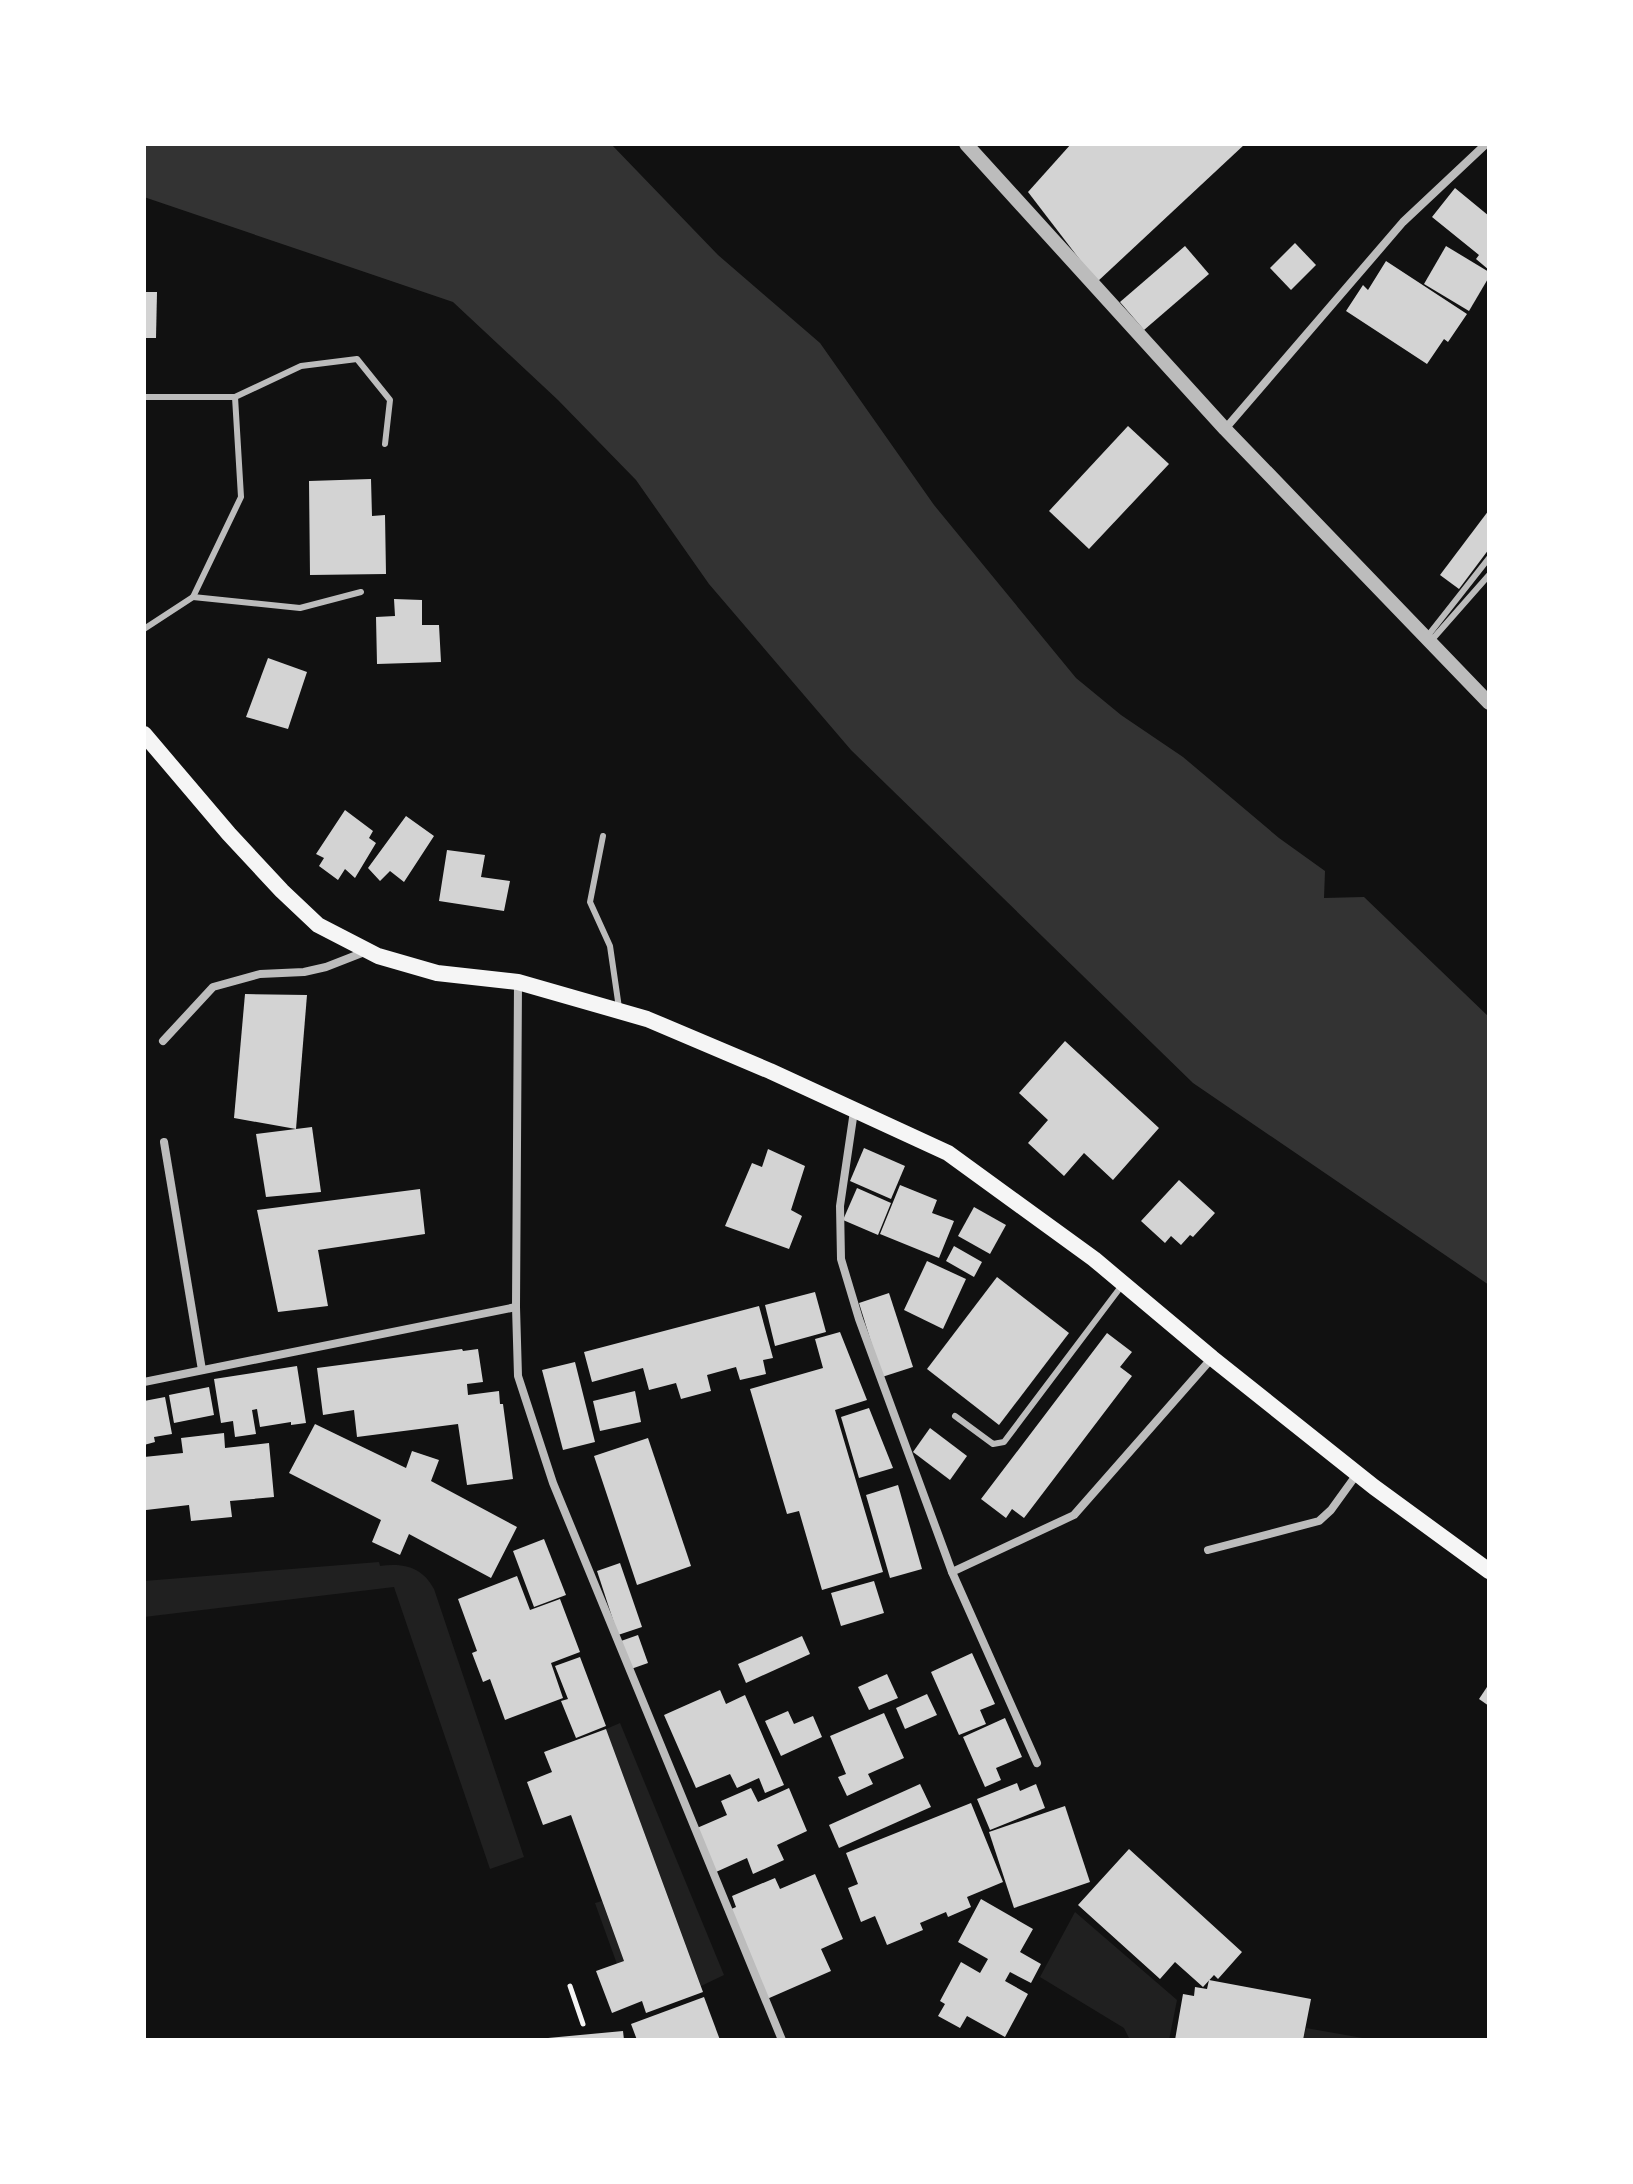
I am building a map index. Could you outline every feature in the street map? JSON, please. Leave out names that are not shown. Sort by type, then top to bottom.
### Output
[{"type":"main road","points":[[144,734],[282,891],[318,925],[368,951],[437,973],[518,982],[647,1019],[948,1153],[1094,1259],[1357,1474],[1489,1571]]},
{"type":"street","points":[[966,144],[1225,429],[1489,703]]},
{"type":"street","points":[[1225,429],[1403,222],[1486,144]]},
{"type":"street","points":[[163,1041],[213,987],[260,974],[304,972],[326,967],[368,951]]},
{"type":"street","points":[[518,982],[518,1376],[553,1483],[782,2040]]},
{"type":"street","points":[[854,1110],[840,1206],[841,1259],[859,1319],[952,1572],[1037,1763]]},
{"type":"street","points":[[164,1142],[202,1370]]},
{"type":"street","points":[[144,1382],[516,1307]]},
{"type":"street","points":[[952,1572],[1074,1515],[1212,1358]]},
{"type":"street","points":[[1208,1550],[1319,1521],[1331,1510],[1357,1474]]},
{"type":"lane","points":[[144,397],[235,397],[301,366],[357,359],[390,400],[385,444]]},
{"type":"lane","points":[[144,629],[193,597],[241,497],[235,397]]},
{"type":"lane","points":[[1428,640],[1489,558]]},
{"type":"lane","points":[[1428,640],[1489,575]]},
{"type":"lane","points":[[193,597],[300,608],[361,592]]},
{"type":"lane","points":[[603,836],[590,902],[610,946],[619,1011]]},
{"type":"lane","points":[[955,1416],[993,1444],[1004,1442],[1123,1284]]},
{"type":"path","points":[[570,1986],[583,2024]]},
{"type":"shaded area","points":[[144,144],[611,144],[718,255],[820,343],[934,505],[1076,678],[1121,715],[1183,757],[1279,838],[1325,871],[1324,898],[1364,897],[1489,1017],[1489,1285],[1193,1083],[851,750],[709,584],[636,480],[558,400],[453,302],[144,197]]},
{"type":"shaded area","points":[[379,1562],[380,1566],[412,1568],[424,1576],[434,1589],[524,1857],[490,1869],[394,1587],[144,1617],[144,1581]]},
{"type":"shaded area","points":[[620,1723],[724,1975],[701,1986],[606,1729]]},
{"type":"shaded area","points":[[602,1901],[624,1961],[617,1964],[595,1903]]},
{"type":"shaded area","points":[[1075,1912],[1177,2000],[1169,2040],[1130,2040],[1124,2028],[1040,1977]]},
{"type":"shaded area","points":[[1306,2028],[1374,2040],[1303,2040]]},
{"type":"building","points":[[1071,144],[1245,144],[1097,282],[1028,192]]},
{"type":"building","points":[[1455,188],[1489,216],[1489,270],[1476,259],[1479,255],[1432,217]]},
{"type":"building","points":[[1295,243],[1316,265],[1291,290],[1270,268]]},
{"type":"building","points":[[1185,246],[1209,274],[1144,330],[1120,302]]},
{"type":"building","points":[[1446,246],[1489,272],[1469,311],[1424,284]]},
{"type":"building","points":[[1386,261],[1467,314],[1448,342],[1444,339],[1427,364],[1346,311],[1363,285],[1368,290]]},
{"type":"building","points":[[144,292],[157,292],[156,338],[144,338]]},
{"type":"building","points":[[1128,426],[1169,464],[1089,549],[1049,511]]},
{"type":"building","points":[[371,479],[372,516],[385,515],[386,574],[310,575],[309,481]]},
{"type":"building","points":[[1489,510],[1489,549],[1459,589],[1440,575]]},
{"type":"building","points":[[394,599],[422,600],[422,625],[439,625],[441,662],[377,664],[376,617],[395,616]]},
{"type":"building","points":[[268,658],[307,672],[288,729],[246,717]]},
{"type":"building","points":[[345,810],[373,831],[369,838],[376,843],[355,878],[345,869],[338,880],[319,866],[324,858],[316,854]]},
{"type":"building","points":[[406,816],[434,836],[404,882],[390,871],[380,881],[368,868]]},
{"type":"building","points":[[447,850],[485,855],[481,877],[510,881],[504,911],[439,901]]},
{"type":"building","points":[[245,994],[307,995],[296,1129],[234,1118]]},
{"type":"building","points":[[1065,1041],[1159,1128],[1113,1180],[1084,1153],[1064,1176],[1028,1143],[1048,1120],[1019,1093]]},
{"type":"building","points":[[312,1127],[321,1192],[266,1197],[256,1134]]},
{"type":"building","points":[[864,1148],[905,1166],[891,1199],[850,1181]]},
{"type":"building","points":[[768,1149],[805,1166],[791,1210],[802,1216],[789,1249],[725,1226],[752,1163],[762,1167]]},
{"type":"building","points":[[1179,1180],[1215,1213],[1181,1245],[1171,1236],[1165,1243],[1141,1221]]},
{"type":"building","points":[[900,1185],[937,1200],[932,1213],[954,1221],[939,1258],[880,1234]]},
{"type":"building","points":[[857,1188],[891,1203],[878,1235],[843,1220]]},
{"type":"building","points":[[420,1189],[425,1234],[318,1250],[328,1306],[278,1312],[257,1210]]},
{"type":"building","points":[[974,1207],[1006,1225],[990,1254],[958,1236]]},
{"type":"building","points":[[954,1246],[982,1262],[974,1277],[946,1261]]},
{"type":"building","points":[[927,1261],[966,1279],[943,1329],[904,1310]]},
{"type":"building","points":[[997,1277],[1069,1333],[999,1425],[927,1369]]},
{"type":"building","points":[[815,1292],[826,1332],[775,1346],[765,1305]]},
{"type":"building","points":[[889,1293],[913,1367],[882,1377],[859,1303]]},
{"type":"building","points":[[759,1306],[773,1358],[763,1360],[766,1374],[740,1380],[736,1367],[707,1375],[711,1391],[681,1399],[676,1383],[649,1390],[643,1368],[592,1382],[584,1352]]},
{"type":"building","points":[[840,1332],[867,1400],[835,1410],[883,1572],[822,1590],[799,1511],[787,1514],[750,1389],[823,1368],[815,1339]]},
{"type":"building","points":[[1107,1333],[1132,1352],[1120,1367],[1132,1376],[1024,1518],[1012,1509],[1006,1518],[981,1499]]},
{"type":"building","points":[[478,1349],[483,1382],[467,1384],[468,1395],[499,1391],[513,1479],[467,1485],[458,1424],[357,1437],[354,1410],[323,1415],[317,1368]]},
{"type":"building","points":[[575,1362],[595,1442],[563,1450],[542,1370]]},
{"type":"building","points":[[297,1366],[306,1423],[260,1427],[257,1409],[252,1410],[256,1434],[235,1437],[233,1421],[221,1423],[214,1379]]},
{"type":"building","points":[[209,1387],[214,1415],[174,1423],[169,1395]]},
{"type":"building","points":[[635,1391],[641,1422],[600,1431],[593,1401]]},
{"type":"building","points":[[165,1397],[172,1434],[154,1437],[155,1442],[144,1445],[144,1401]]},
{"type":"building","points":[[869,1408],[893,1468],[859,1478],[841,1417]]},
{"type":"building","points":[[315,1424],[406,1468],[412,1451],[439,1460],[431,1481],[517,1527],[491,1578],[409,1534],[400,1555],[372,1542],[381,1520],[289,1473]]},
{"type":"building","points":[[930,1428],[967,1456],[950,1480],[913,1452]]},
{"type":"building","points":[[224,1433],[225,1448],[269,1443],[274,1497],[230,1501],[232,1517],[191,1521],[189,1505],[146,1510],[144,1457],[183,1453],[181,1438]]},
{"type":"building","points":[[648,1438],[691,1566],[637,1585],[594,1456]]},
{"type":"building","points":[[898,1485],[922,1569],[890,1578],[866,1495]]},
{"type":"building","points":[[544,1539],[566,1595],[534,1607],[513,1551]]},
{"type":"building","points":[[620,1563],[642,1627],[618,1635],[597,1571]]},
{"type":"building","points":[[517,1576],[530,1610],[560,1599],[580,1652],[551,1663],[563,1698],[505,1720],[490,1679],[483,1682],[472,1653],[477,1651],[458,1599]]},
{"type":"building","points":[[874,1581],[884,1613],[841,1626],[831,1593]]},
{"type":"building","points":[[638,1635],[648,1663],[631,1669],[621,1641]]},
{"type":"building","points":[[802,1636],[810,1654],[746,1683],[738,1664]]},
{"type":"building","points":[[972,1653],[995,1704],[980,1710],[986,1724],[959,1735],[931,1672]]},
{"type":"building","points":[[580,1657],[606,1726],[576,1738],[561,1701],[568,1699],[555,1666]]},
{"type":"building","points":[[887,1674],[898,1698],[869,1710],[858,1687]]},
{"type":"building","points":[[1489,1684],[1489,1706],[1479,1699]]},
{"type":"building","points":[[720,1690],[726,1704],[745,1695],[784,1785],[765,1793],[759,1778],[737,1788],[730,1774],[696,1788],[664,1715]]},
{"type":"building","points":[[927,1694],[937,1715],[905,1729],[896,1708]]},
{"type":"building","points":[[788,1711],[794,1724],[813,1716],[822,1737],[781,1756],[765,1721]]},
{"type":"building","points":[[884,1713],[904,1758],[868,1774],[873,1784],[847,1796],[838,1777],[846,1774],[830,1736]]},
{"type":"building","points":[[1005,1718],[1022,1757],[996,1768],[1001,1780],[985,1787],[963,1737]]},
{"type":"building","points":[[606,1729],[703,1992],[646,2013],[642,2001],[612,2013],[596,1971],[624,1961],[571,1815],[543,1825],[527,1782],[552,1772],[544,1752]]},
{"type":"building","points":[[1017,1783],[1020,1791],[1036,1784],[1045,1808],[990,1830],[977,1799]]},
{"type":"building","points":[[920,1784],[931,1807],[839,1848],[829,1825]]},
{"type":"building","points":[[751,1788],[758,1802],[789,1788],[807,1831],[777,1845],[784,1860],[753,1874],[747,1858],[716,1872],[697,1828],[727,1815],[721,1801]]},
{"type":"building","points":[[971,1803],[1003,1882],[967,1897],[971,1907],[948,1917],[946,1912],[920,1923],[923,1930],[887,1945],[875,1916],[861,1922],[848,1888],[858,1884],[846,1853]]},
{"type":"building","points":[[1065,1806],[1090,1882],[1014,1908],[989,1832]]},
{"type":"building","points":[[1129,1849],[1242,1952],[1218,1979],[1214,1975],[1203,1987],[1175,1962],[1160,1979],[1078,1905]]},
{"type":"building","points":[[815,1874],[843,1939],[821,1949],[831,1971],[767,1999],[729,1910],[736,1907],[732,1896],[775,1878],[780,1889]]},
{"type":"building","points":[[981,1899],[1033,1929],[1020,1952],[1041,1964],[1031,1983],[1010,1972],[1005,1981],[1028,1994],[1005,2037],[967,2016],[960,2028],[938,2016],[945,2004],[940,2001],[961,1962],[980,1973],[988,1959],[958,1942]]},
{"type":"building","points":[[1209,1980],[1311,1999],[1303,2040],[1175,2040],[1183,1994],[1194,1996],[1195,1987],[1207,1989]]},
{"type":"building","points":[[704,1997],[720,2040],[637,2040],[631,2024]]},
{"type":"building","points":[[623,2031],[624,2040],[548,2040],[548,2038]]}]
